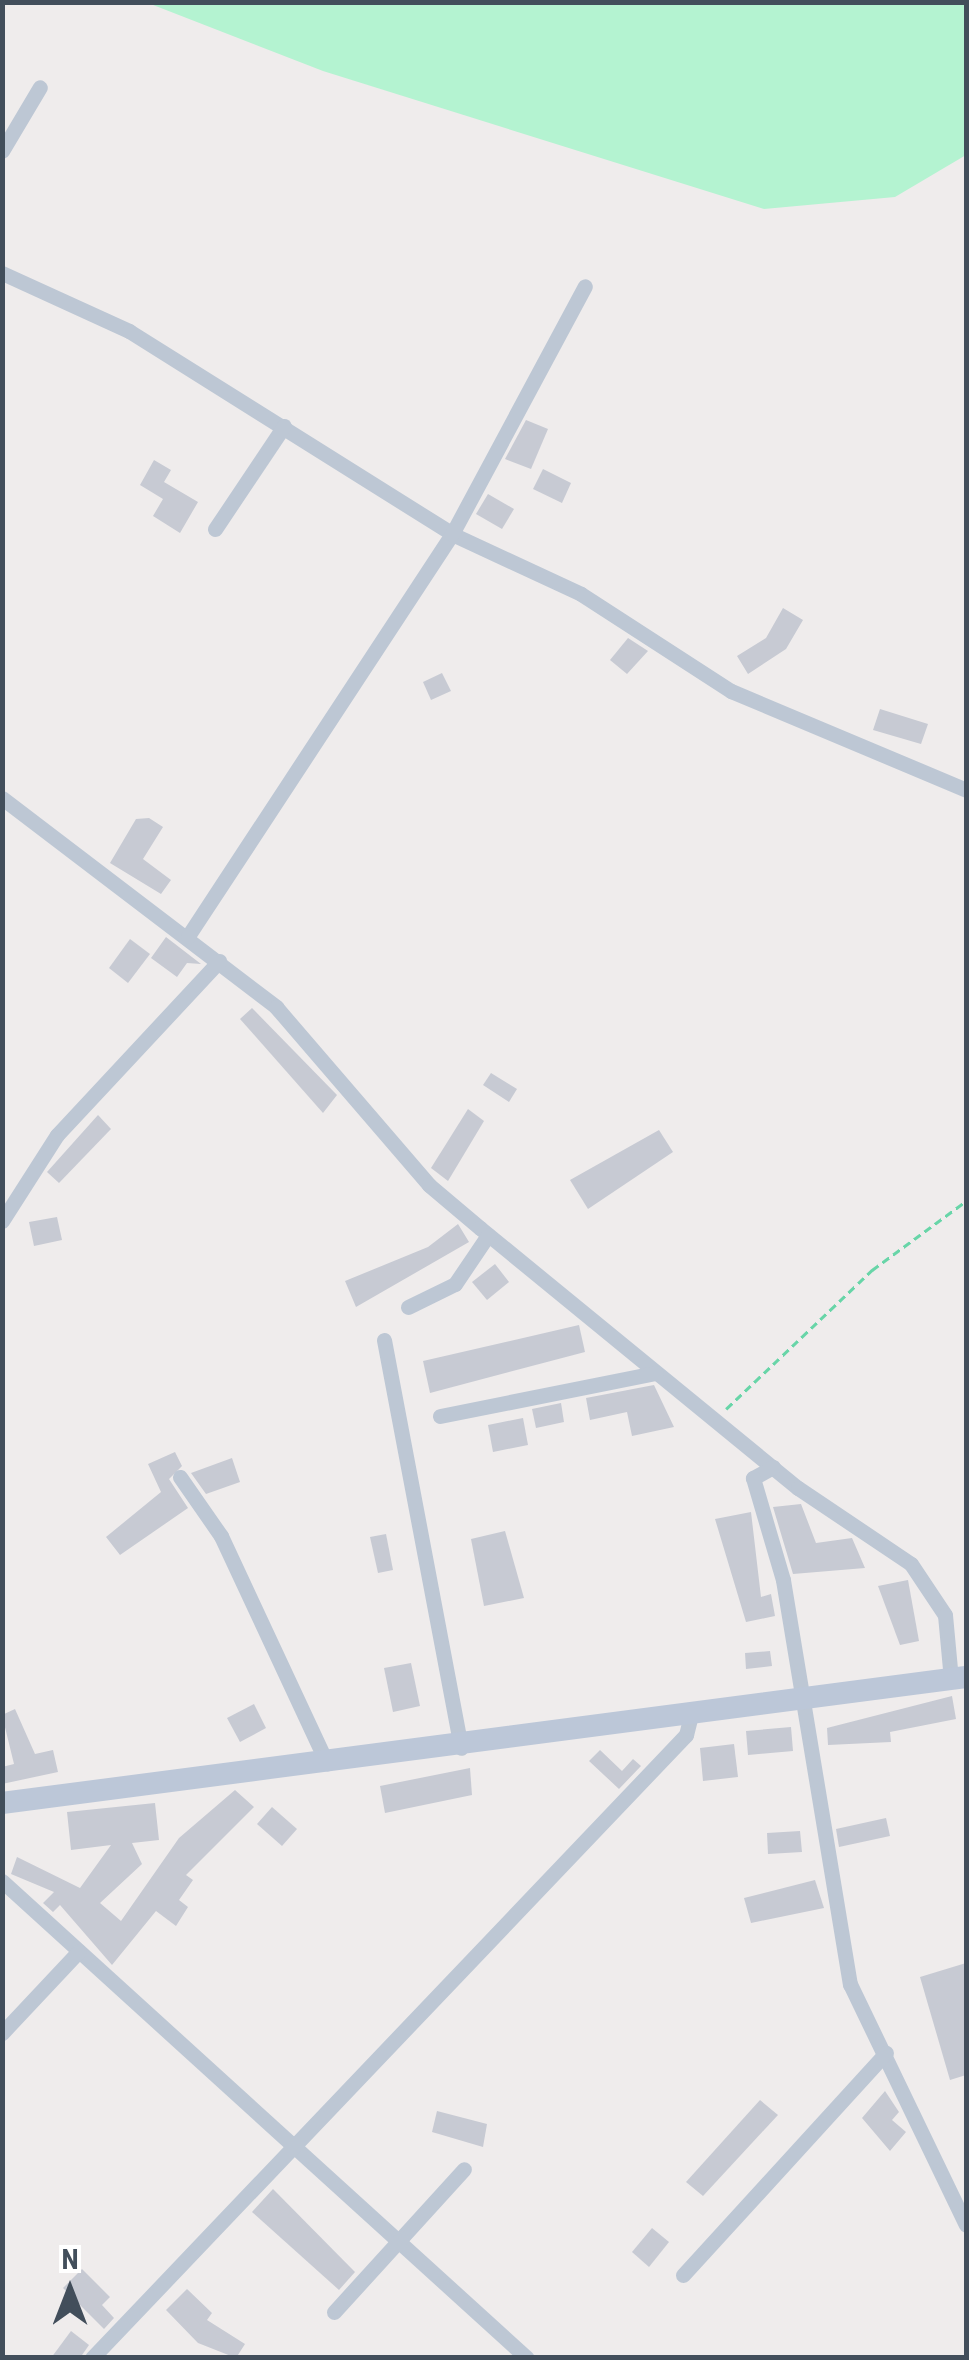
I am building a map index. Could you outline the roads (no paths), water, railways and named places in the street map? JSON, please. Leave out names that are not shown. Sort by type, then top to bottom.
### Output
[{"type":"street","points":[[2,151],[40,87]]},
{"type":"street","points":[[2,274],[129,331],[452,534],[581,594],[752,701],[966,790]]},
{"type":"street","points":[[188,936],[452,534],[585,286]]},
{"type":"street","points":[[215,529],[284,426]]},
{"type":"street","points":[[2,798],[188,936],[276,1007],[429,1185],[714,1420],[932,1588],[959,1679],[690,1719],[2,1803]]},
{"type":"street","points":[[2,1222],[58,1135],[219,960]]},
{"type":"street","points":[[408,1307],[455,1284],[488,1235]]},
{"type":"street","points":[[384,1340],[460,1748]]},
{"type":"street","points":[[440,1416],[656,1373]]},
{"type":"street","points":[[773,1467],[753,1478],[804,1704],[847,1970],[966,2225]]},
{"type":"street","points":[[180,1476],[221,1536],[327,1763]]},
{"type":"street","points":[[92,2358],[296,2150],[686,1736],[690,1719]]},
{"type":"street","points":[[2,1880],[526,2358]]},
{"type":"street","points":[[2,2034],[78,1951]]},
{"type":"street","points":[[683,2275],[886,2053]]},
{"type":"street","points":[[334,2312],[464,2170]]}]
